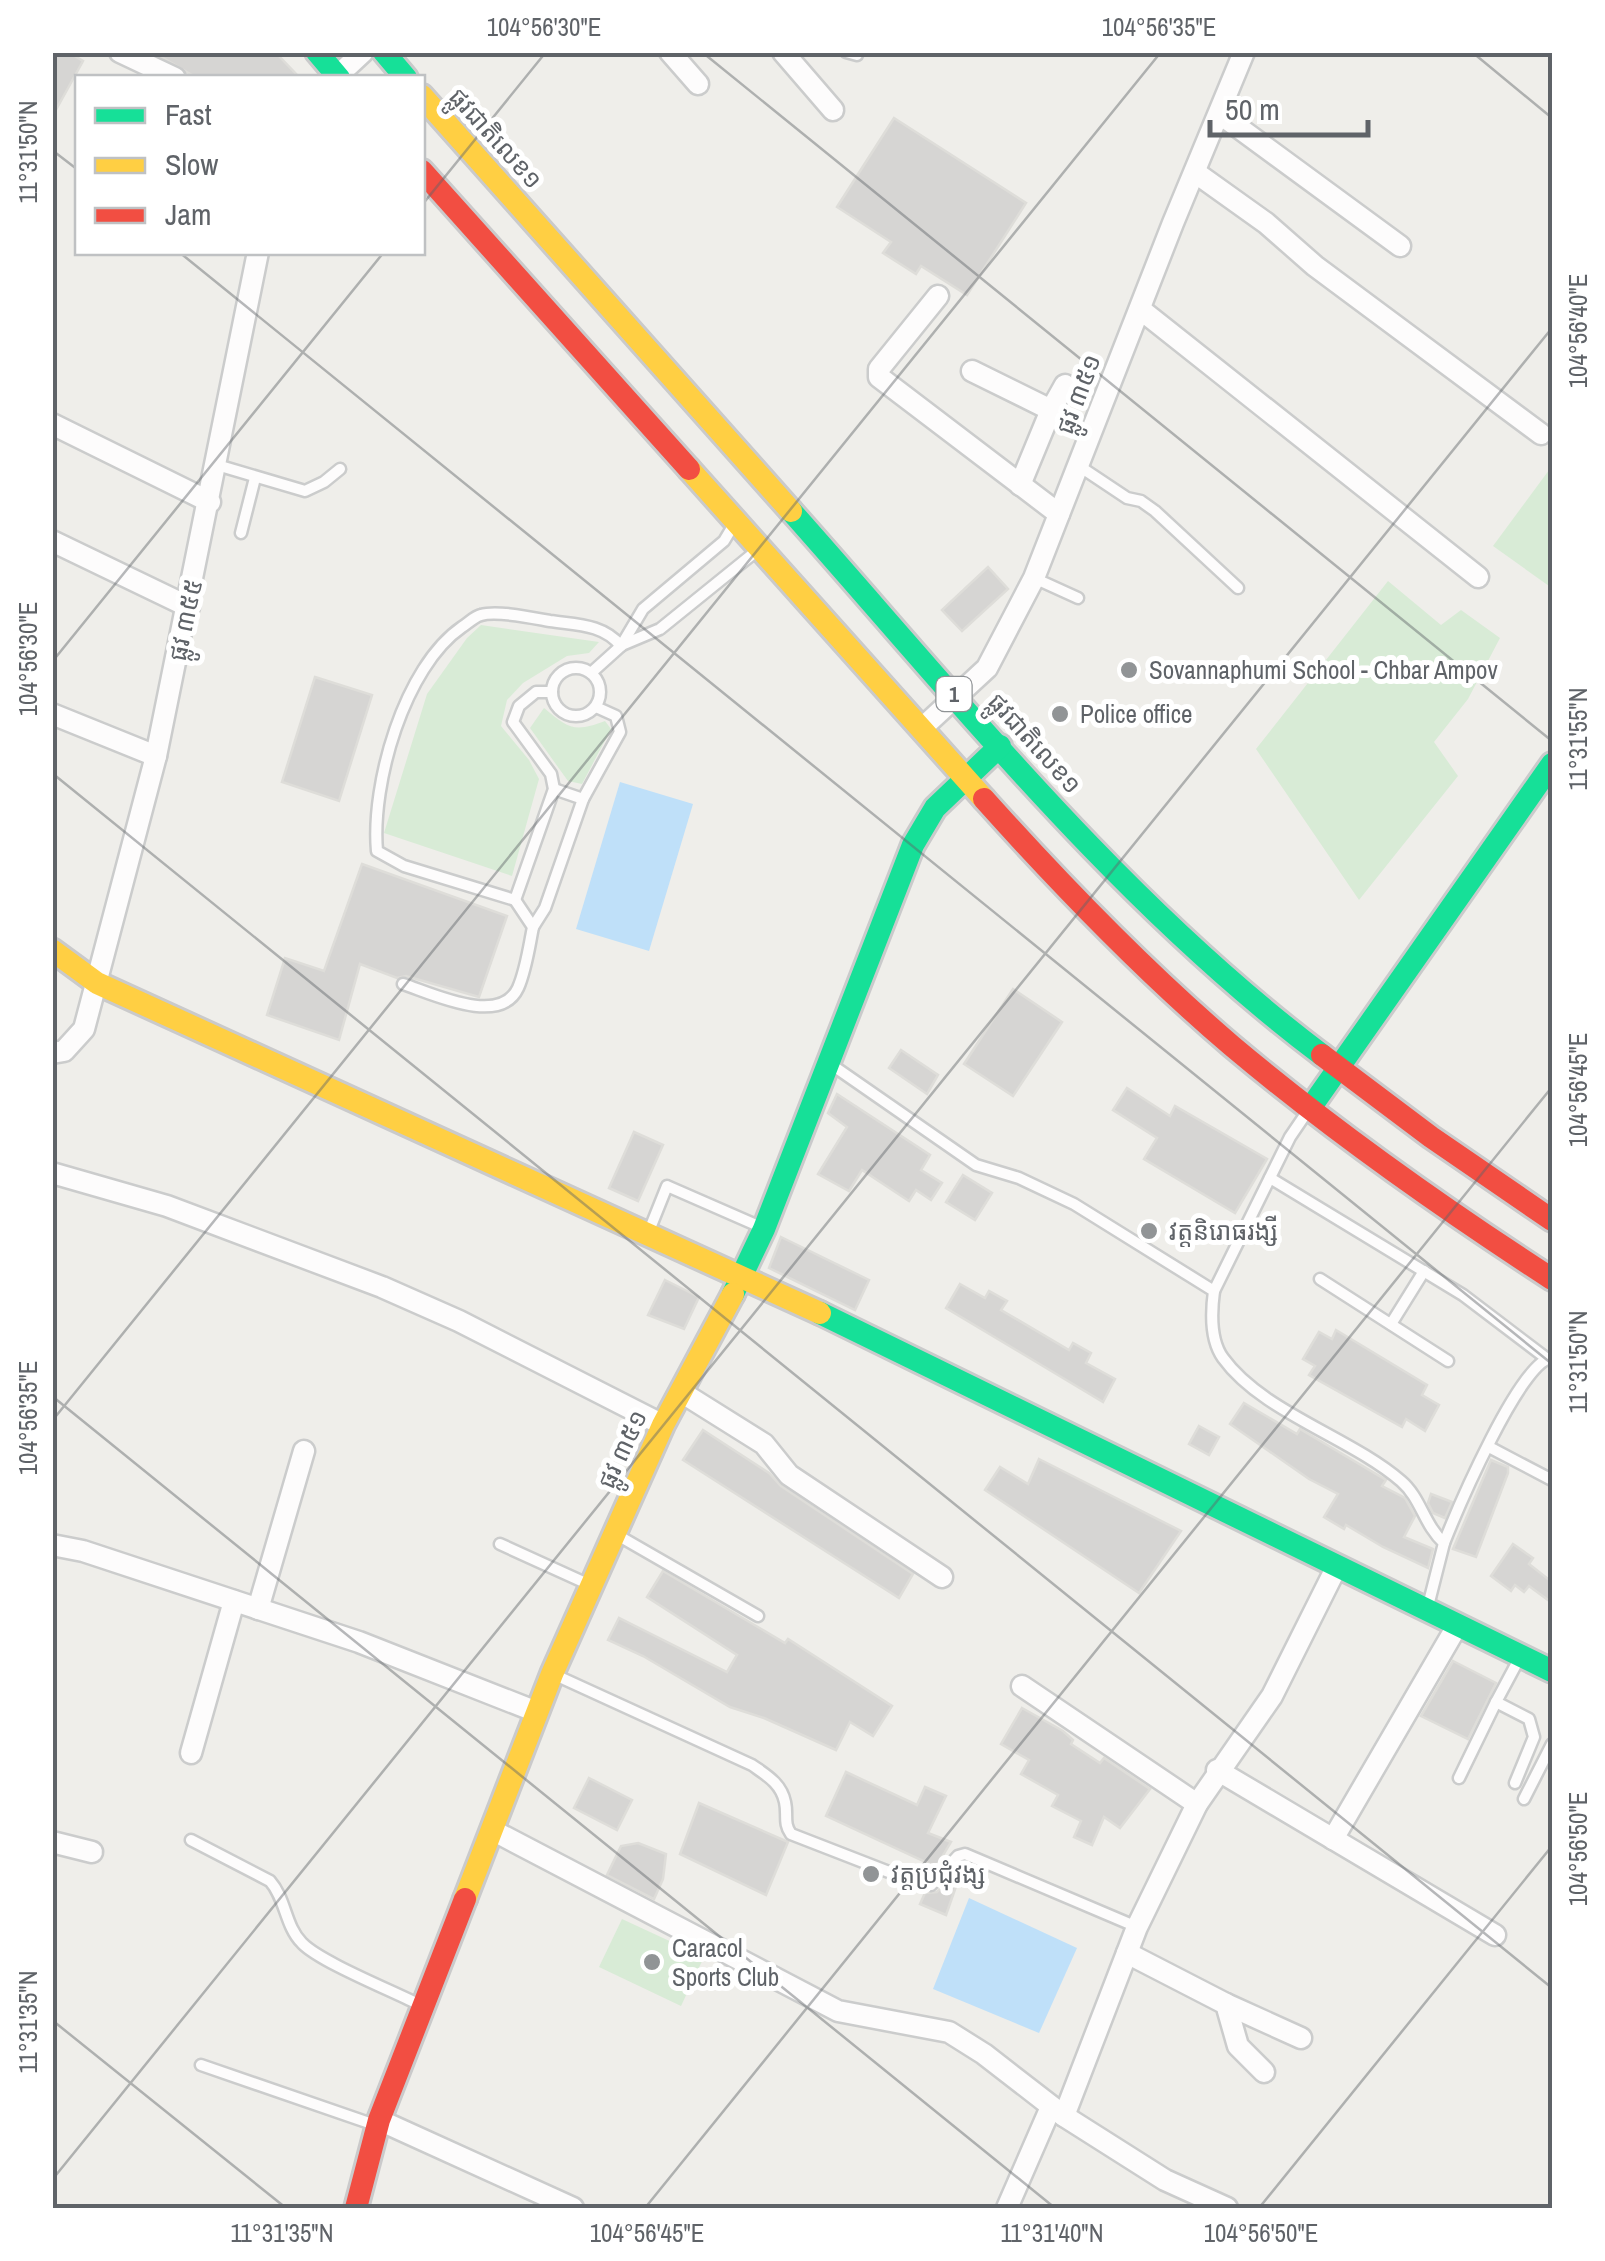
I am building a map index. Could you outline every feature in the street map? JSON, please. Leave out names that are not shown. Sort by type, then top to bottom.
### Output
[{"type":"main road","points":[[317,52],[335,75]]},
{"type":"main road","points":[[384,52],[403,75]]},
{"type":"main road","name":"ផ្លូវជាតិលេខ១","points":[[425,99],[1000,746],[1148,904],[1244,992],[1431,1137],[1552,1220]]},
{"type":"main road","name":"1","points":[[425,174],[965,778],[1120,943],[1190,1009],[1311,1107],[1403,1178],[1552,1279]]},
{"type":"main road","name":"ផ្លូវ ៣៥១","points":[[356,2208],[379,2123],[552,1674],[663,1424],[764,1229],[914,845],[936,808],[1000,746]]},
{"type":"main road","points":[[1311,1107],[1552,764]]},
{"type":"main road","points":[[52,950],[97,983],[743,1275],[1552,1672]]},
{"type":"main road","points":[[52,977],[97,983]]},
{"type":"street","points":[[120,52],[169,75]]},
{"type":"street","points":[[339,75],[363,52]]},
{"type":"street","points":[[670,52],[698,84]]},
{"type":"street","points":[[783,52],[834,110]]},
{"type":"street","name":"ផ្លូវ ៣៥១","points":[[921,728],[987,668],[1034,578],[1244,52]]},
{"type":"street","points":[[1220,114],[1400,246]]},
{"type":"street","points":[[1196,173],[1266,222],[1315,266],[1541,434]]},
{"type":"street","name":"ផ្លូវ ៣៥៥","points":[[52,1053],[64,1051],[84,1029],[156,756],[218,465],[257,255]]},
{"type":"street","points":[[938,296],[879,369],[878,377],[1059,514]]},
{"type":"street","points":[[1140,309],[1478,577]]},
{"type":"street","points":[[972,371],[1051,410]]},
{"type":"street","points":[[1020,485],[1065,385]]},
{"type":"street","points":[[52,424],[210,502]]},
{"type":"street","points":[[52,541],[188,607]]},
{"type":"street","points":[[52,714],[156,756]]},
{"type":"street","points":[[52,1173],[152,1201],[382,1287],[459,1321],[663,1424]]},
{"type":"street","points":[[680,1392],[764,1444],[789,1475],[942,1577]]},
{"type":"street","points":[[258,1609],[304,1450]]},
{"type":"street","points":[[52,1546],[83,1552],[359,1642],[537,1712]]},
{"type":"street","points":[[1007,2208],[1058,2112],[1137,1927],[1197,1804],[1272,1696],[1336,1568]]},
{"type":"street","points":[[191,1754],[234,1600]]},
{"type":"street","points":[[1333,1839],[1457,1626]]},
{"type":"street","points":[[1022,1686],[1197,1804]]},
{"type":"street","points":[[1217,1770],[1495,1935]]},
{"type":"street","points":[[492,1830],[838,2011],[948,2032],[984,2054],[1058,2112],[1165,2180],[1227,2208]]},
{"type":"street","points":[[52,1842],[92,1852]]},
{"type":"street","points":[[1127,1953],[1300,2038]]},
{"type":"street","points":[[1226,2004],[1238,2046],[1264,2072]]},
{"type":"street","points":[[379,2123],[573,2208]]},
{"type":"lane","points":[[218,465],[305,491],[340,469]]},
{"type":"lane","points":[[1080,466],[1154,511],[1238,588]]},
{"type":"lane","points":[[241,533],[255,478]]},
{"type":"lane","points":[[591,673],[621,646],[643,609],[724,540],[736,521]]},
{"type":"lane","points":[[621,646],[660,630],[761,549]]},
{"type":"lane","points":[[1034,578],[1078,598]]},
{"type":"lane","points":[[534,927],[516,900],[404,866],[377,851],[374,824],[386,766],[410,688],[432,655],[480,614],[602,629],[621,646]]},
{"type":"lane","points":[[581,668],[591,673],[600,688],[596,706],[580,716],[567,714],[556,705],[552,692],[556,678],[564,671],[581,668]]},
{"type":"lane","points":[[516,900],[554,789],[551,774],[513,722],[519,706],[536,692],[552,692]]},
{"type":"lane","points":[[403,984],[476,1008],[500,1005],[518,988],[534,927],[545,908],[583,799],[620,732],[616,716],[596,706]]},
{"type":"lane","points":[[554,789],[583,799]]},
{"type":"lane","points":[[829,1063],[976,1165],[1020,1178],[1074,1204],[1214,1291]]},
{"type":"lane","points":[[1311,1107],[1290,1137],[1214,1291],[1210,1316],[1222,1357],[1254,1390],[1380,1464],[1402,1482],[1413,1493],[1431,1532],[1444,1543]]},
{"type":"lane","points":[[1270,1178],[1463,1295],[1549,1358],[1534,1365],[1469,1481],[1444,1543],[1426,1612]]},
{"type":"lane","points":[[648,1232],[666,1186],[764,1229]]},
{"type":"lane","points":[[1391,1324],[1424,1271]]},
{"type":"lane","points":[[1320,1279],[1448,1362]]},
{"type":"lane","points":[[1489,1447],[1552,1480]]},
{"type":"lane","points":[[614,1533],[758,1616]]},
{"type":"lane","points":[[500,1544],[590,1585]]},
{"type":"lane","points":[[1459,1778],[1521,1656]]},
{"type":"lane","points":[[552,1674],[752,1765],[777,1783],[785,1800],[786,1826],[800,1838],[931,1885],[958,1856],[965,1854],[1137,1927]]},
{"type":"lane","points":[[1496,1702],[1529,1720],[1534,1738],[1515,1783]]},
{"type":"lane","points":[[1524,1799],[1552,1744]]},
{"type":"lane","points":[[190,1840],[270,1881],[295,1935],[310,1950],[425,2008]]},
{"type":"lane","points":[[201,2065],[379,2123]]},
{"type":"green space","points":[[1552,466],[1552,586],[1549,586],[1493,546]]},
{"type":"green space","points":[[1388,581],[1441,625],[1461,610],[1500,638],[1468,699],[1434,742],[1458,776],[1359,900],[1256,749]]},
{"type":"green space","points":[[481,625],[599,642],[589,653],[567,656],[523,683],[507,700],[501,726],[539,779],[512,876],[384,833],[427,694],[467,638]]},
{"type":"green space","points":[[544,708],[572,726],[586,727],[605,721],[611,729],[582,784],[568,781],[530,728]]},
{"type":"green space","name":"Caracol Sports Club","points":[[622,1919],[704,1957],[681,2006],[599,1967]]},
{"type":"water","points":[[620,782],[693,804],[649,951],[576,929]]},
{"type":"water","points":[[969,1898],[1077,1948],[1039,2033],[933,1989]]},
{"type":"building","points":[[52,52],[68,52],[83,61],[52,117]]},
{"type":"building","points":[[153,52],[275,52],[297,75],[192,75]]},
{"type":"building","points":[[894,118],[1026,203],[967,295],[921,266],[916,274],[883,253],[891,242],[837,207]]},
{"type":"building","points":[[988,567],[1008,589],[962,631],[942,610]]},
{"type":"building","points":[[315,677],[372,695],[339,801],[282,782]]},
{"type":"building","points":[[362,864],[507,916],[479,997],[406,976],[397,978],[360,964],[339,1040],[267,1015],[285,958],[324,971]]},
{"type":"building","points":[[1013,989],[1062,1022],[1013,1096],[964,1064]]},
{"type":"building","points":[[901,1050],[938,1075],[927,1094],[889,1068]]},
{"type":"building","points":[[1127,1088],[1170,1116],[1175,1106],[1267,1159],[1235,1213],[1144,1159],[1157,1138],[1113,1110]]},
{"type":"building","points":[[837,1094],[930,1155],[921,1170],[942,1183],[931,1200],[916,1190],[909,1201],[862,1170],[849,1191],[818,1174],[847,1127],[828,1113]]},
{"type":"building","points":[[634,1132],[663,1145],[638,1201],[609,1188]]},
{"type":"building","points":[[963,1175],[992,1193],[975,1220],[946,1202]]},
{"type":"building","points":[[781,1237],[869,1280],[855,1310],[769,1268]]},
{"type":"building","points":[[665,1280],[699,1297],[684,1329],[648,1315]]},
{"type":"building","points":[[960,1284],[985,1298],[989,1291],[1007,1301],[1001,1310],[1069,1350],[1073,1343],[1091,1353],[1086,1363],[1115,1379],[1103,1402],[946,1308]]},
{"type":"building","points":[[1336,1330],[1427,1385],[1422,1395],[1439,1405],[1425,1431],[1406,1419],[1402,1427],[1309,1375],[1315,1366],[1303,1359],[1319,1332],[1332,1339]]},
{"type":"building","points":[[1244,1403],[1297,1434],[1300,1429],[1386,1480],[1382,1486],[1405,1498],[1415,1516],[1404,1537],[1433,1549],[1428,1568],[1324,1517],[1338,1494],[1309,1479],[1230,1424]]},
{"type":"building","points":[[1199,1426],[1219,1437],[1209,1455],[1189,1444]]},
{"type":"building","points":[[703,1430],[913,1574],[899,1598],[683,1460]]},
{"type":"building","points":[[1039,1459],[1181,1531],[1139,1593],[985,1490],[1000,1467],[1028,1484]]},
{"type":"building","points":[[1491,1460],[1508,1467],[1508,1473],[1476,1557],[1453,1549]]},
{"type":"building","points":[[1431,1494],[1452,1502],[1445,1518],[1433,1513],[1428,1503]]},
{"type":"building","points":[[1513,1544],[1533,1558],[1529,1564],[1552,1582],[1552,1603],[1529,1586],[1524,1592],[1515,1585],[1511,1591],[1491,1576]]},
{"type":"building","points":[[663,1571],[785,1643],[788,1639],[892,1706],[873,1736],[850,1722],[836,1750],[730,1707],[608,1640],[619,1618],[727,1672],[737,1655],[647,1597]]},
{"type":"building","points":[[1453,1661],[1496,1683],[1468,1739],[1421,1716]]},
{"type":"building","points":[[1022,1708],[1063,1731],[1073,1740],[1071,1744],[1100,1763],[1104,1758],[1150,1789],[1120,1828],[1104,1817],[1092,1845],[1074,1837],[1081,1821],[1052,1806],[1058,1795],[1021,1774],[1029,1760],[1001,1744]]},
{"type":"building","points":[[846,1772],[917,1805],[925,1787],[946,1796],[928,1833],[951,1842],[936,1867],[826,1816]]},
{"type":"building","points":[[589,1778],[632,1800],[617,1830],[574,1808]]},
{"type":"building","points":[[699,1803],[788,1842],[766,1895],[680,1854]]},
{"type":"building","points":[[638,1843],[666,1854],[663,1879],[654,1899],[607,1875],[621,1846]]},
{"type":"building","points":[[952,1875],[959,1878],[946,1915],[920,1904],[925,1893],[937,1892]]},
{"type":"traffic: fast","points":[[317,52],[336,75]]},
{"type":"traffic: fast","points":[[384,52],[403,75]]},
{"type":"traffic: fast","points":[[791,511],[979,725],[1109,865],[1177,932],[1322,1055]]},
{"type":"traffic: fast","points":[[733,1294],[764,1229],[913,845],[935,808],[1000,746]]},
{"type":"traffic: fast","points":[[1311,1107],[1552,764]]},
{"type":"traffic: fast","points":[[820,1313],[1552,1671]]},
{"type":"traffic: slow","points":[[425,99],[791,511]]},
{"type":"traffic: slow","points":[[689,469],[984,799]]},
{"type":"traffic: slow","points":[[52,950],[97,983],[820,1313]]},
{"type":"traffic: slow","points":[[465,1899],[552,1674],[663,1425],[733,1294]]},
{"type":"traffic: jam","points":[[425,174],[689,469]]},
{"type":"traffic: jam","points":[[984,799],[1104,927],[1232,1046],[1388,1167],[1552,1279]]},
{"type":"traffic: jam","points":[[1322,1055],[1431,1137],[1552,1220]]},
{"type":"traffic: jam","points":[[356,2208],[379,2120],[465,1899]]},
{"type":"place","name":"Sovannaphumi School - Chbar Ampov","points":[[1129,670]]},
{"type":"place","name":"Police office","points":[[1060,714]]},
{"type":"place","name":"វត្តនិរោធរង្សី","points":[[1149,1231]]},
{"type":"place","name":"វត្តប្រជុំវង្ស","points":[[871,1874]]},
{"type":"place","name":"Caracol Sports Club","points":[[652,1962]]}]
